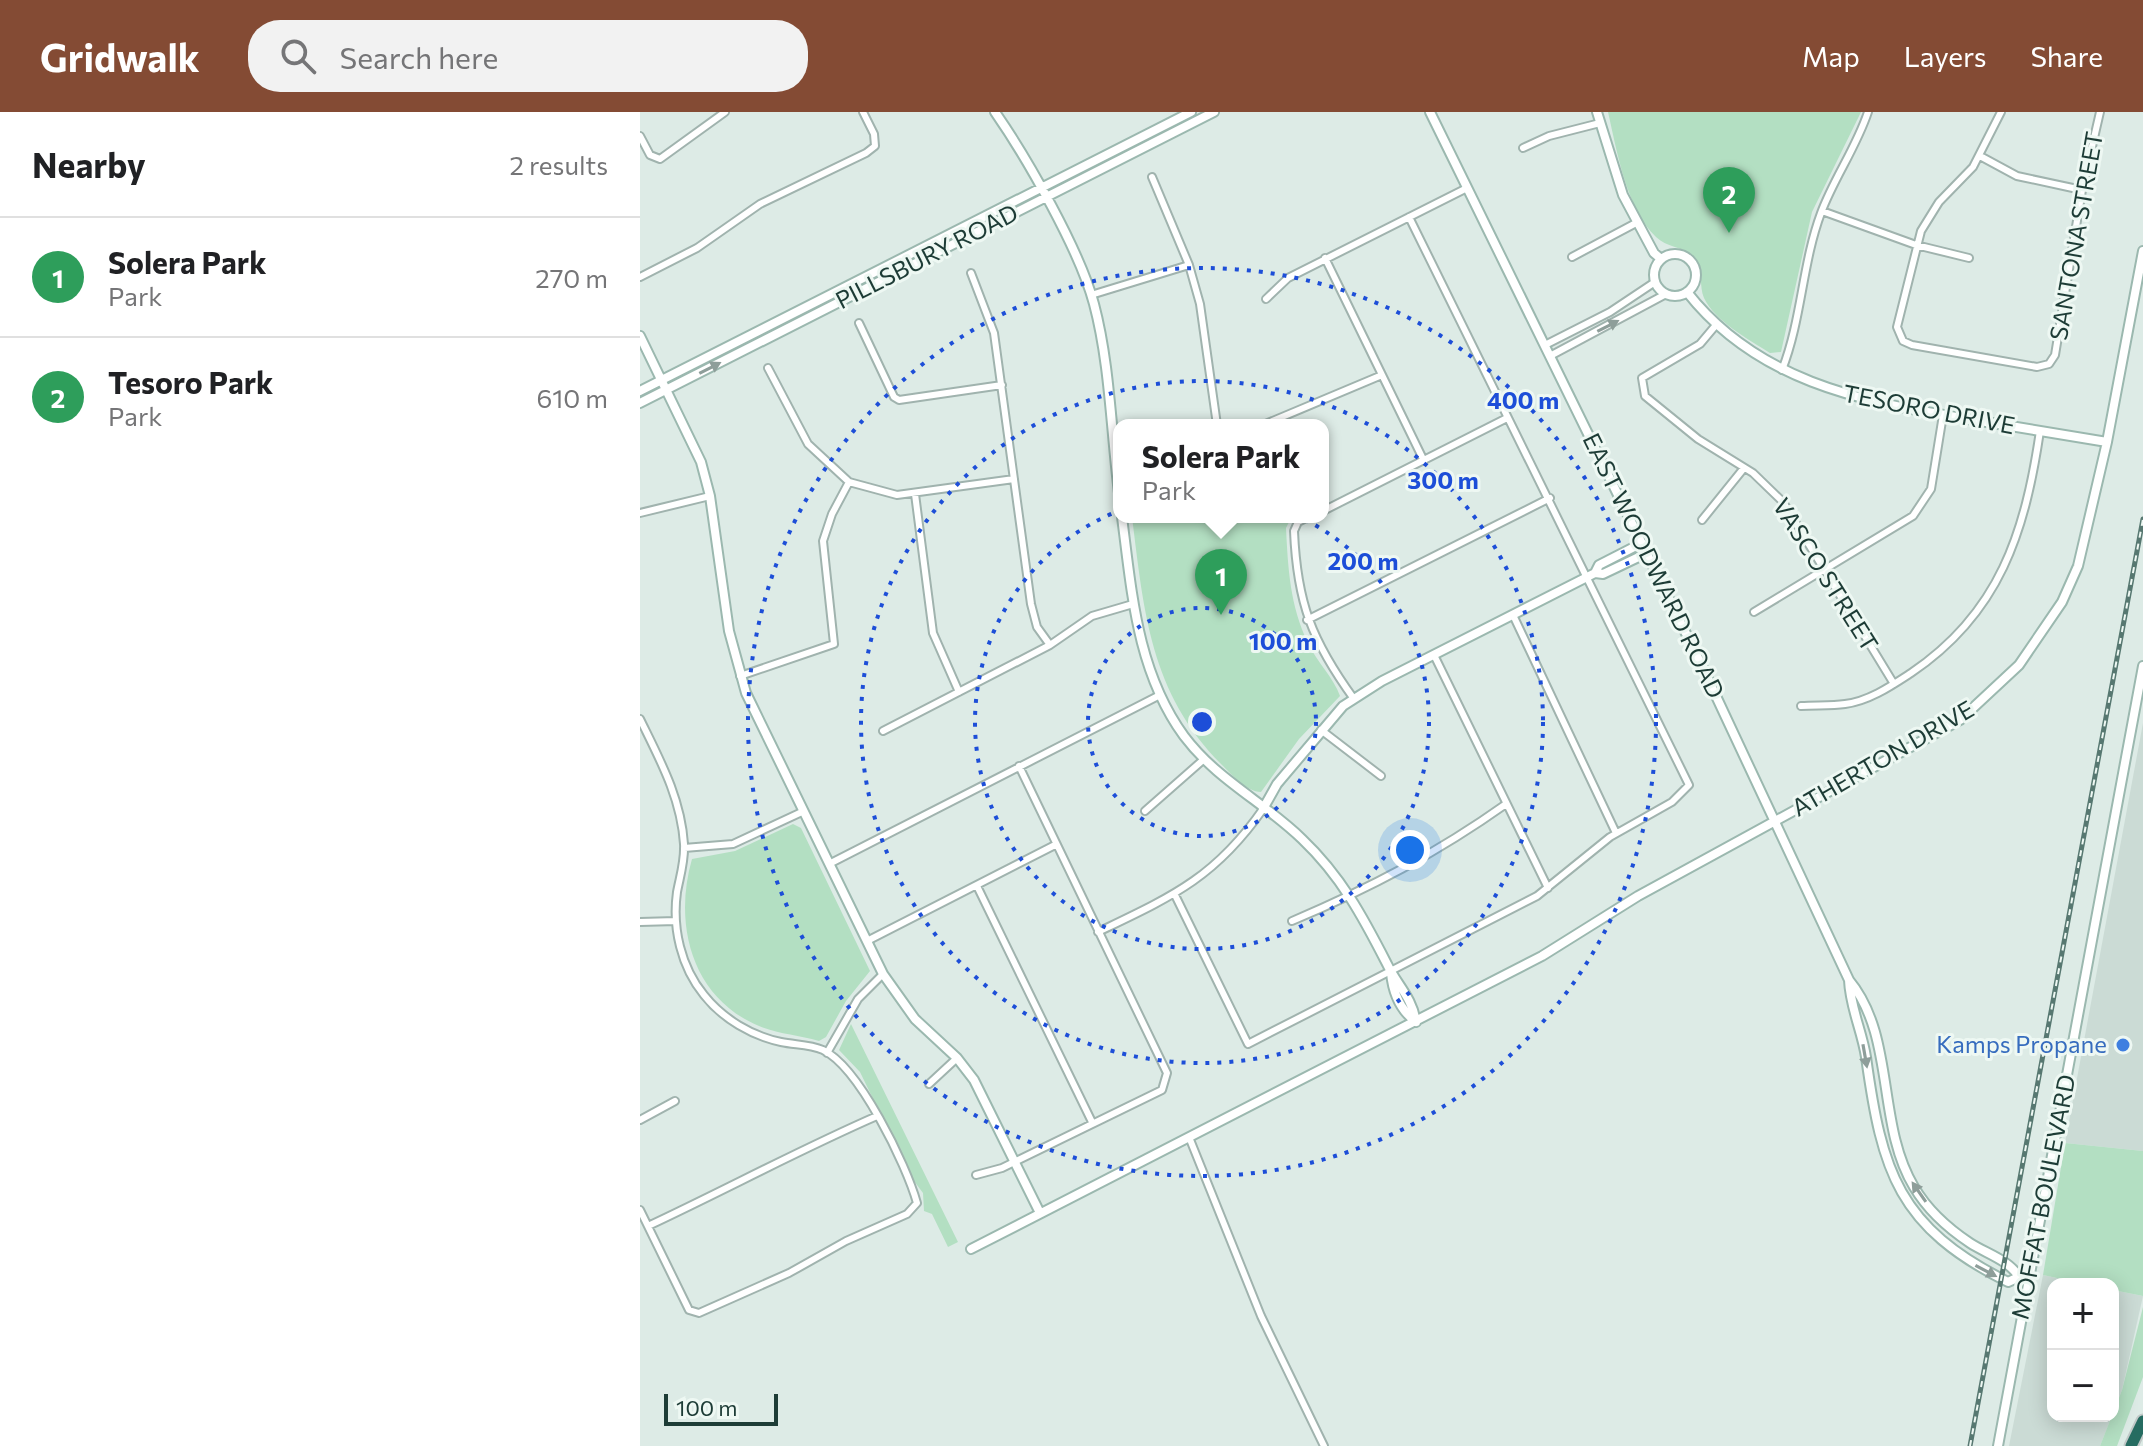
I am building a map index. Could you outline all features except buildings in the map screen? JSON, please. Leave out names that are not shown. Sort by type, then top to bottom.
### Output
[{"type":"highway","points":[[2131,1446],[2143,1421]]},
{"type":"street","points":[[640,136],[655,158],[666,156],[725,112]]},
{"type":"street","points":[[640,277],[697,248],[760,204],[875,146],[874,134],[863,112]]},
{"type":"street","points":[[995,112],[1042,193],[1091,295],[1113,427]]},
{"type":"street","name":"PILLSBURY ROAD","points":[[640,403],[1191,112]]},
{"type":"street","name":"PILLSBURY ROAD","points":[[640,391],[1214,112]]},
{"type":"street","name":"EAST WOODWARD ROAD","points":[[1430,112],[1647,553],[1849,980],[1881,1147],[1903,1195],[1958,1254],[2008,1282],[2019,1277],[2012,1266],[1950,1230],[1914,1188],[1893,1141],[1872,1022],[1862,995],[1849,980]]},
{"type":"street","points":[[1597,112],[1623,195],[1636,223],[1661,259]]},
{"type":"street","points":[[1782,370],[1797,332],[1822,211],[1858,141],[1868,112]]},
{"type":"street","points":[[1916,245],[1939,202],[1980,156],[2001,112]]},
{"type":"street","name":"SANTONA STREET","points":[[1916,245],[1899,334],[1903,341],[2027,365],[2044,366],[2053,361],[2082,190],[2100,112]]},
{"type":"street","points":[[1523,148],[1549,136],[1600,123]]},
{"type":"street","points":[[1980,156],[2017,176],[2082,190]]},
{"type":"street","points":[[1152,177],[1189,265],[1200,304],[1216,419]]},
{"type":"street","points":[[1266,299],[1288,278],[1467,188]]},
{"type":"street","points":[[1822,211],[1916,245],[1969,258]]},
{"type":"street","points":[[1175,895],[1248,1044],[1548,888],[1616,833],[1672,802],[1689,785],[1592,574],[1507,418],[1409,217]]},
{"type":"street","points":[[1572,257],[1636,223]]},
{"type":"street","name":"ATHERTON DRIVE","points":[[971,1249],[1542,956],[1638,896],[1775,820],[1871,772],[1960,720],[2019,665],[2062,602],[2078,566],[2107,442],[2143,251]]},
{"type":"street","points":[[1680,254],[1691,262],[1695,281],[1687,292],[1676,296],[1666,294],[1655,282],[1655,270],[1661,259],[1680,254]]},
{"type":"street","points":[[1325,258],[1424,461]]},
{"type":"street","points":[[1091,295],[1189,265]]},
{"type":"street","points":[[971,273],[994,333],[1031,604],[1037,627],[1050,645]]},
{"type":"street","points":[[1545,345],[1620,306],[1655,282]]},
{"type":"street","name":"TESORO DRIVE","points":[[1687,292],[1716,325],[1782,370],[1853,398],[2107,442]]},
{"type":"street","points":[[1550,356],[1666,294]]},
{"type":"street","points":[[859,323],[894,397],[899,400],[1002,385]]},
{"type":"street","name":"VASCO STREET","points":[[1716,325],[1700,344],[1651,371],[1641,382],[1653,406],[1744,468],[1783,502],[1894,684]]},
{"type":"street","points":[[640,336],[701,462],[710,496],[729,631],[740,676],[883,974],[915,1019],[957,1058],[974,1080],[1040,1213]]},
{"type":"street","points":[[768,368],[808,444],[849,482],[884,493],[915,494],[1014,479]]},
{"type":"street","points":[[1277,419],[1382,375]]},
{"type":"street","points":[[1754,612],[1902,526],[1923,504],[1936,472],[1943,415]]},
{"type":"street","points":[[1329,508],[1507,418]]},
{"type":"street","points":[[1801,706],[1847,704],[1894,684],[1951,641],[1999,579],[2025,516],[2040,431]]},
{"type":"street","points":[[1702,520],[1744,468]]},
{"type":"street","points":[[740,676],[834,644],[823,541],[832,514],[849,482]]},
{"type":"street","points":[[915,494],[933,633],[959,692]]},
{"type":"street","points":[[640,513],[710,496]]},
{"type":"street","points":[[1307,620],[1550,498]]},
{"type":"street","points":[[1123,523],[1133,604],[1144,656],[1160,695],[1203,760],[1301,837],[1336,873],[1352,896],[1391,972],[1392,987],[1404,1013],[1416,1022]]},
{"type":"street","points":[[1298,523],[1294,531],[1299,588],[1307,620],[1326,661],[1354,699]]},
{"type":"street","points":[[1098,932],[1175,895],[1217,866],[1321,730],[1354,699],[1592,574],[1599,565],[1642,543]]},
{"type":"street","points":[[1592,574],[1603,574],[1647,553]]},
{"type":"street","points":[[883,731],[1050,645],[1092,616],[1133,604]]},
{"type":"street","points":[[1513,615],[1616,833]]},
{"type":"street","points":[[1434,655],[1548,888]]},
{"type":"street","name":"MOFFAT BOULEVARD","points":[[1998,1446],[2143,666]]},
{"type":"street","points":[[829,864],[1160,695]]},
{"type":"street","points":[[640,719],[673,786],[684,848],[676,921],[682,952],[696,983],[726,1017],[770,1039],[810,1046],[827,1053],[854,1077],[877,1116],[913,1188],[917,1203],[907,1214],[846,1241],[789,1273],[694,1312],[689,1310],[640,1210]]},
{"type":"street","points":[[1321,730],[1381,776]]},
{"type":"street","points":[[1145,811],[1203,760]]},
{"type":"street","points":[[976,1175],[1015,1162],[1162,1090],[1167,1082],[1167,1073],[1019,766]]},
{"type":"street","points":[[1292,921],[1352,896],[1445,847],[1506,804]]},
{"type":"street","points":[[684,848],[733,844],[804,811]]},
{"type":"street","points":[[867,941],[1055,845]]},
{"type":"street","points":[[977,886],[1092,1122]]},
{"type":"street","points":[[640,922],[676,921]]},
{"type":"street","points":[[827,1053],[858,999],[883,974]]},
{"type":"street","points":[[929,1084],[957,1058]]},
{"type":"street","points":[[640,1120],[675,1101]]},
{"type":"street","points":[[648,1226],[743,1182],[790,1154],[877,1116]]},
{"type":"street","points":[[1189,1137],[1261,1316],[1324,1446]]},
{"type":"street","points":[[2019,1277],[2029,1279]]},
{"type":"shaded area","points":[[2143,723],[2143,1151],[2065,1143]]},
{"type":"shaded area","points":[[2043,1275],[2057,1278],[2047,1278],[2047,1422],[2110,1422],[2100,1446],[2009,1446]]},
{"type":"shaded area","points":[[2119,1291],[2143,1296],[2119,1398]]},
{"type":"green space","points":[[1608,112],[1861,112],[1812,212],[1781,352],[1770,353],[1716,314],[1704,298],[1697,262],[1683,250],[1661,241],[1646,225],[1624,178]]},
{"type":"green space","points":[[1133,523],[1288,523],[1286,528],[1288,558],[1297,615],[1311,650],[1340,696],[1299,739],[1261,792],[1250,789],[1222,765],[1198,738],[1179,709],[1154,650]]},
{"type":"green space","points":[[793,824],[801,828],[870,971],[846,1001],[826,1037],[819,1041],[766,1029],[736,1013],[703,978],[687,933],[685,909],[692,859],[735,851]]},
{"type":"green space","points":[[851,1024],[958,1242],[948,1247],[932,1214],[924,1211],[923,1193],[911,1177],[860,1072],[839,1050]]},
{"type":"green space","points":[[2065,1143],[2143,1151],[2143,1296],[2119,1291],[2119,1278],[2057,1278],[2043,1275]]},
{"type":"green space","points":[[2143,1307],[2143,1377],[2117,1446],[2100,1446],[2109,1422],[2119,1422],[2122,1390]]},
{"type":"railway","points":[[1970,1446],[2143,519]]},
{"type":"place","name":"Tesoro Park","points":[[1729,233]]},
{"type":"place","name":"Solera Park","points":[[1221,615]]},
{"type":"place","name":"Kamps Propane","points":[[2123,1045]]}]
